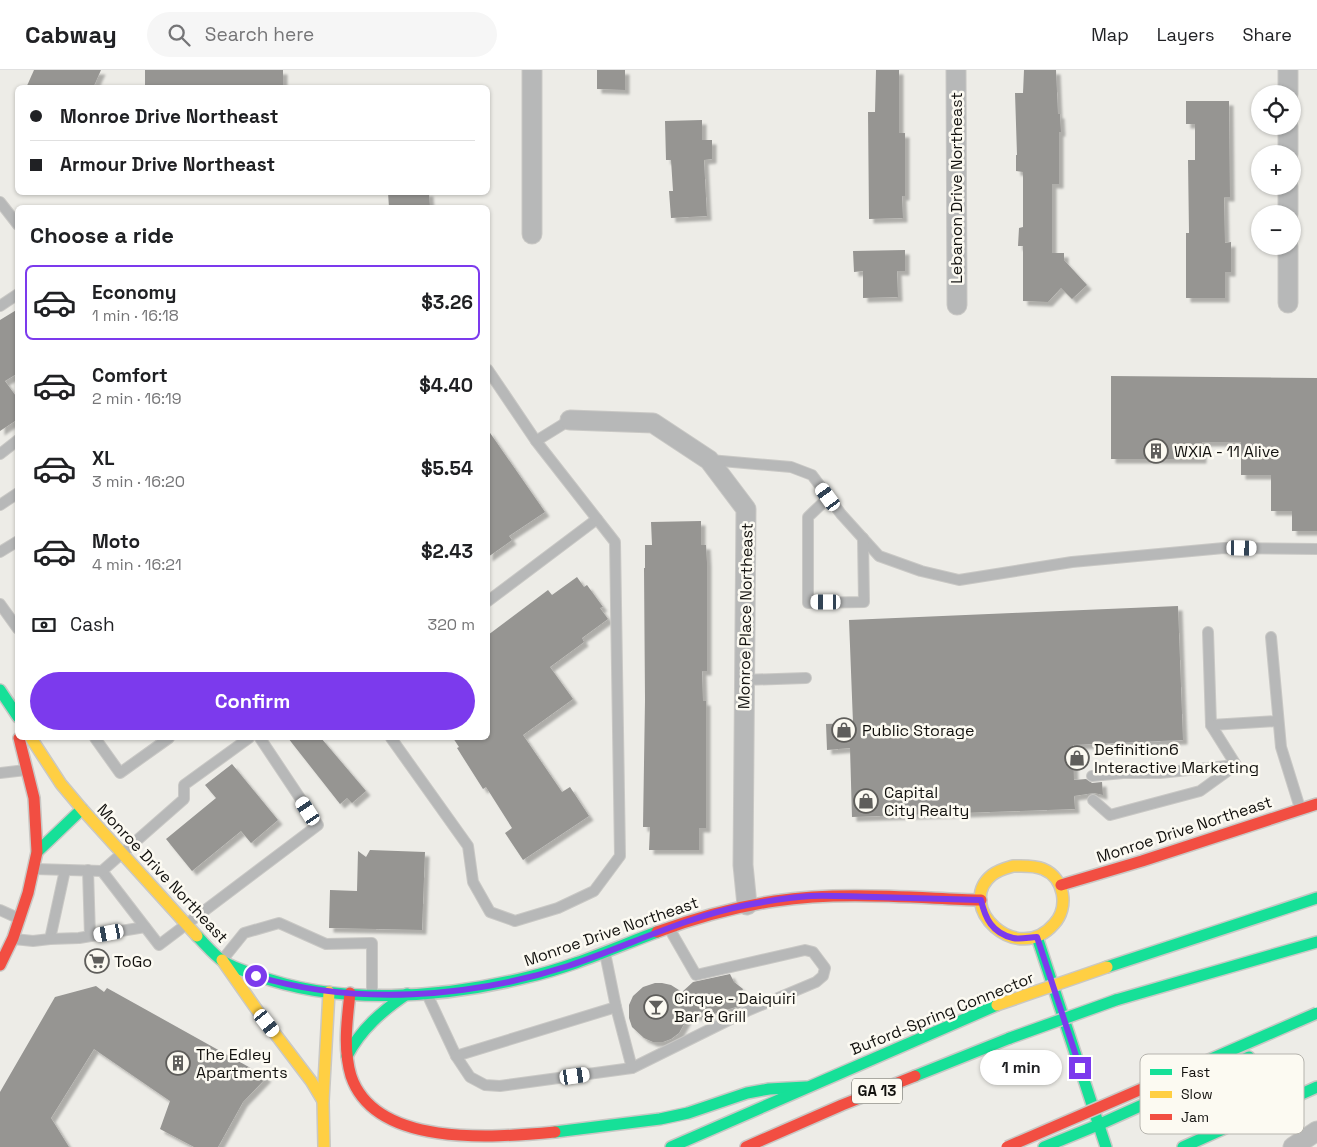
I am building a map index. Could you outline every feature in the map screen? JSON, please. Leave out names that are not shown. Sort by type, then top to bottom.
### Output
[{"type":"main road","points":[[0,690],[15,713]]},
{"type":"main road","points":[[0,965],[20,919],[37,852],[34,798],[20,740]]},
{"type":"main road","name":"Monroe Drive Northeast","points":[[32,740],[55,791],[82,809],[222,960],[256,976],[280,984],[329,992],[372,994],[426,993],[477,988],[529,978],[693,919],[747,905],[810,896],[981,900]]},
{"type":"main road","points":[[36,820],[43,805],[55,791]]},
{"type":"main road","name":"Monroe Drive Northeast","points":[[1061,885],[1142,861],[1317,804]]},
{"type":"main road","points":[[37,852],[82,809]]},
{"type":"main road","points":[[1013,866],[1031,866],[1046,870],[1061,885],[1064,899],[1062,912],[1057,922],[1050,929],[1037,937],[1014,939],[997,931],[985,917],[981,900],[983,888],[988,878],[997,872],[1013,866]]},
{"type":"main road","name":"Buford-Spring Connector","points":[[671,1147],[998,1005],[1317,898]]},
{"type":"main road","points":[[1037,937],[1106,1147]]},
{"type":"main road","name":"GA 13","points":[[746,1147],[842,1105],[1010,1038],[1116,1000],[1317,942]]},
{"type":"main road","points":[[222,960],[311,1081],[323,1101]]},
{"type":"main road","points":[[324,1147],[323,1101],[329,992]]},
{"type":"main road","points":[[350,993],[347,1056],[356,1090],[373,1113],[387,1124],[421,1136],[441,1138],[508,1136],[587,1129],[679,1115],[756,1091],[806,1087]]},
{"type":"main road","points":[[347,1056],[353,1042],[362,1031],[386,1008],[407,994]]},
{"type":"main road","points":[[1222,1054],[1317,1013]]},
{"type":"main road","points":[[1304,1093],[1317,1087]]},
{"type":"main road","points":[[1007,1147],[1140,1090]]},
{"type":"main road","points":[[1044,1147],[1140,1106]]},
{"type":"main road","points":[[1183,1147],[1212,1134]]},
{"type":"street","points":[[532,70],[532,234]]},
{"type":"street","name":"Lebanon Drive Northeast","points":[[956,70],[957,305]]},
{"type":"street","points":[[1288,70],[1288,85]]},
{"type":"street","points":[[1288,255],[1288,303]]},
{"type":"street","name":"Monroe Place Northeast","points":[[570,420],[652,423],[709,460],[746,509],[744,865],[747,905]]},
{"type":"street","points":[[1299,1145],[1317,1131]]},
{"type":"lane","points":[[0,202],[15,221]]},
{"type":"lane","points":[[2,302],[15,296]]},
{"type":"lane","points":[[392,740],[468,846],[473,882],[490,912],[514,921],[558,908],[594,892],[620,856],[615,542],[536,441],[490,373]]},
{"type":"lane","points":[[536,441],[570,420]]},
{"type":"lane","points":[[0,454],[15,442]]},
{"type":"lane","points":[[709,460],[791,467],[812,475],[841,514],[879,556],[920,571],[959,580],[1072,562],[1224,548],[1317,549]]},
{"type":"lane","points":[[0,505],[15,495]]},
{"type":"lane","points":[[828,497],[808,517],[808,603],[864,602],[862,538]]},
{"type":"lane","points":[[490,599],[597,519]]},
{"type":"lane","points":[[0,552],[15,545]]},
{"type":"lane","points":[[0,604],[15,625]]},
{"type":"lane","points":[[1208,632],[1211,724],[1236,765]]},
{"type":"lane","points":[[1271,638],[1280,747],[1300,809]]},
{"type":"lane","points":[[744,680],[806,678]]},
{"type":"lane","points":[[0,714],[15,713]]},
{"type":"lane","points":[[1211,724],[1278,721]]},
{"type":"lane","points":[[96,740],[120,773],[161,740]]},
{"type":"lane","points":[[34,869],[102,871],[184,799],[184,785],[245,740]]},
{"type":"lane","points":[[102,871],[159,945],[318,825],[261,740]]},
{"type":"lane","points":[[1092,776],[1123,773],[1160,773],[1236,765]]},
{"type":"lane","points":[[1093,800],[1110,815],[1200,790],[1236,765]]},
{"type":"lane","points":[[0,773],[27,770]]},
{"type":"lane","points":[[50,938],[66,870]]},
{"type":"lane","points":[[88,870],[90,936]]},
{"type":"lane","points":[[0,910],[20,919]]},
{"type":"lane","points":[[222,960],[244,934],[279,923],[326,944],[372,943],[372,994]]},
{"type":"lane","points":[[13,938],[33,941],[50,938],[90,936],[146,927]]},
{"type":"lane","points":[[426,993],[456,1056],[470,1077],[485,1085],[500,1086],[632,1068],[747,1011],[816,982],[823,976],[825,968],[813,952],[805,950],[696,975],[669,928]]},
{"type":"lane","points":[[604,952],[632,1068]]},
{"type":"lane","points":[[456,1056],[616,1007]]},
{"type":"building","points":[[34,70],[101,70],[94,85],[27,85]]},
{"type":"building","points":[[145,70],[283,70],[283,85],[145,85]]},
{"type":"building","points":[[597,70],[625,70],[625,90],[597,89]]},
{"type":"building","points":[[876,70],[899,70],[899,133],[905,133],[905,196],[902,196],[903,218],[869,219],[868,112],[875,112]]},
{"type":"building","points":[[1024,70],[1056,70],[1058,114],[1060,114],[1061,132],[1059,132],[1059,184],[1052,184],[1052,253],[1064,253],[1064,260],[1087,285],[1072,299],[1061,288],[1048,302],[1023,301],[1023,246],[1018,246],[1019,228],[1023,227],[1023,172],[1016,171],[1015,93],[1023,93]]},
{"type":"building","points":[[1186,101],[1229,101],[1230,197],[1224,197],[1225,243],[1231,242],[1231,272],[1225,272],[1225,298],[1186,298],[1186,233],[1189,233],[1188,160],[1195,160],[1195,124],[1186,124]]},
{"type":"building","points":[[702,120],[702,140],[712,140],[712,159],[704,160],[707,216],[671,218],[669,191],[673,191],[671,160],[666,160],[665,121]]},
{"type":"building","points":[[388,195],[429,195],[430,205],[389,205]]},
{"type":"building","points":[[905,250],[905,271],[897,271],[898,297],[863,298],[863,271],[854,272],[853,251]]},
{"type":"building","points":[[15,311],[15,375],[5,381],[15,395],[15,421],[0,431],[0,320]]},
{"type":"building","name":"WXIA - 11 Alive","points":[[1111,376],[1317,378],[1317,531],[1292,531],[1292,511],[1271,511],[1271,475],[1241,475],[1241,442],[1202,442],[1202,459],[1111,459]]},
{"type":"building","points":[[490,433],[545,512],[509,536],[512,540],[490,556]]},
{"type":"building","points":[[701,521],[701,545],[706,545],[707,563],[707,671],[702,671],[703,701],[706,701],[706,828],[699,828],[699,850],[649,850],[650,827],[643,827],[645,545],[652,545],[651,522]]},
{"type":"building","points":[[577,577],[584,587],[587,585],[603,607],[600,608],[608,619],[582,638],[584,642],[550,667],[573,699],[523,735],[562,792],[570,787],[589,816],[523,860],[505,833],[512,828],[486,787],[483,789],[457,748],[459,747],[454,740],[490,740],[490,634],[548,590],[552,595]]},
{"type":"building","points":[[1178,606],[1183,740],[1073,745],[1074,780],[1086,779],[1092,783],[1102,782],[1103,795],[1094,793],[1074,796],[1075,809],[852,817],[850,748],[827,750],[826,724],[853,723],[849,620]]},
{"type":"building","points":[[290,740],[323,740],[366,791],[352,803],[347,798],[340,804]]},
{"type":"building","points":[[232,764],[278,820],[251,843],[241,831],[192,871],[166,839],[216,798],[205,785]]},
{"type":"building","points":[[370,850],[425,852],[422,930],[329,928],[330,890],[357,891],[358,851],[366,857]]},
{"type":"building","points":[[730,974],[734,982],[743,989],[739,998],[739,1006],[704,1017],[689,1015],[679,1033],[663,1042],[653,1042],[644,1038],[632,1027],[629,1018],[629,1005],[633,996],[643,987],[662,983],[671,985],[682,992],[693,982]]},
{"type":"building","name":"The Edley Apartments","points":[[96,986],[104,992],[107,988],[267,1077],[243,1102],[218,1147],[194,1147],[160,1129],[170,1101],[94,1049],[51,1118],[69,1147],[0,1147],[0,1092],[55,997]]},
{"type":"traffic: fast","points":[[0,690],[15,712]]},
{"type":"traffic: fast","points":[[37,852],[82,809]]},
{"type":"traffic: fast","points":[[1107,967],[1317,898]]},
{"type":"traffic: fast","points":[[197,936],[224,962],[288,985],[356,995],[391,996],[462,990],[528,977],[577,963],[657,932]]},
{"type":"traffic: fast","points":[[1037,937],[1106,1147]]},
{"type":"traffic: fast","points":[[1116,1000],[1317,942]]},
{"type":"traffic: fast","points":[[347,1056],[359,1037],[373,1021],[407,994]]},
{"type":"traffic: fast","points":[[1010,1038],[1116,1000]]},
{"type":"traffic: fast","points":[[671,1147],[997,1005]]},
{"type":"traffic: fast","points":[[1222,1054],[1317,1013]]},
{"type":"traffic: fast","points":[[915,1076],[1010,1038]]},
{"type":"traffic: fast","points":[[555,1132],[660,1119],[688,1113],[747,1093],[769,1089],[806,1087]]},
{"type":"traffic: fast","points":[[1304,1093],[1317,1087]]},
{"type":"traffic: fast","points":[[1044,1147],[1140,1106]]},
{"type":"traffic: fast","points":[[1183,1147],[1212,1134]]},
{"type":"traffic: slow","points":[[32,740],[61,784],[82,809],[197,936]]},
{"type":"traffic: slow","points":[[1013,866],[1032,866],[1043,869],[1050,873],[1060,886],[1063,902],[1062,910],[1054,924],[1039,936],[1023,939],[1008,936],[995,927],[985,915],[980,902],[982,888],[992,875],[1002,869],[1013,866]]},
{"type":"traffic: slow","points":[[222,960],[311,1081],[323,1101]]},
{"type":"traffic: slow","points":[[997,1005],[1107,967]]},
{"type":"traffic: slow","points":[[324,1147],[323,1101],[329,992]]},
{"type":"traffic: jam","points":[[0,965],[13,938],[28,893],[37,852],[34,798],[20,740]]},
{"type":"traffic: jam","points":[[1061,885],[1142,861],[1317,804]]},
{"type":"traffic: jam","points":[[657,932],[730,910],[760,903],[801,898],[878,896],[981,900]]},
{"type":"traffic: jam","points":[[350,993],[346,1045],[351,1076],[364,1099],[384,1116],[409,1127],[438,1133],[468,1136],[555,1132]]},
{"type":"traffic: jam","points":[[746,1147],[842,1105],[915,1076]]},
{"type":"traffic: jam","points":[[1007,1147],[1140,1090]]},
{"type":"place","name":"WXIA - 11 Alive","points":[[1156,451]]},
{"type":"place","name":"Public Storage","points":[[844,730]]},
{"type":"place","name":"Definition6 Interactive Marketing","points":[[1077,758]]},
{"type":"place","name":"Capital City Realty","points":[[866,801]]},
{"type":"place","name":"ToGo","points":[[97,961]]},
{"type":"place","name":"Cirque - Daiquiri Bar & Grill","points":[[656,1007]]},
{"type":"place","name":"The Edley Apartments","points":[[178,1063]]},
{"type":"route","points":[[256,976],[280,984],[329,992],[414,994],[477,988],[529,978],[693,919],[747,905],[810,896],[981,900],[985,917],[997,931],[1014,939],[1037,937],[1080,1068]]}]
